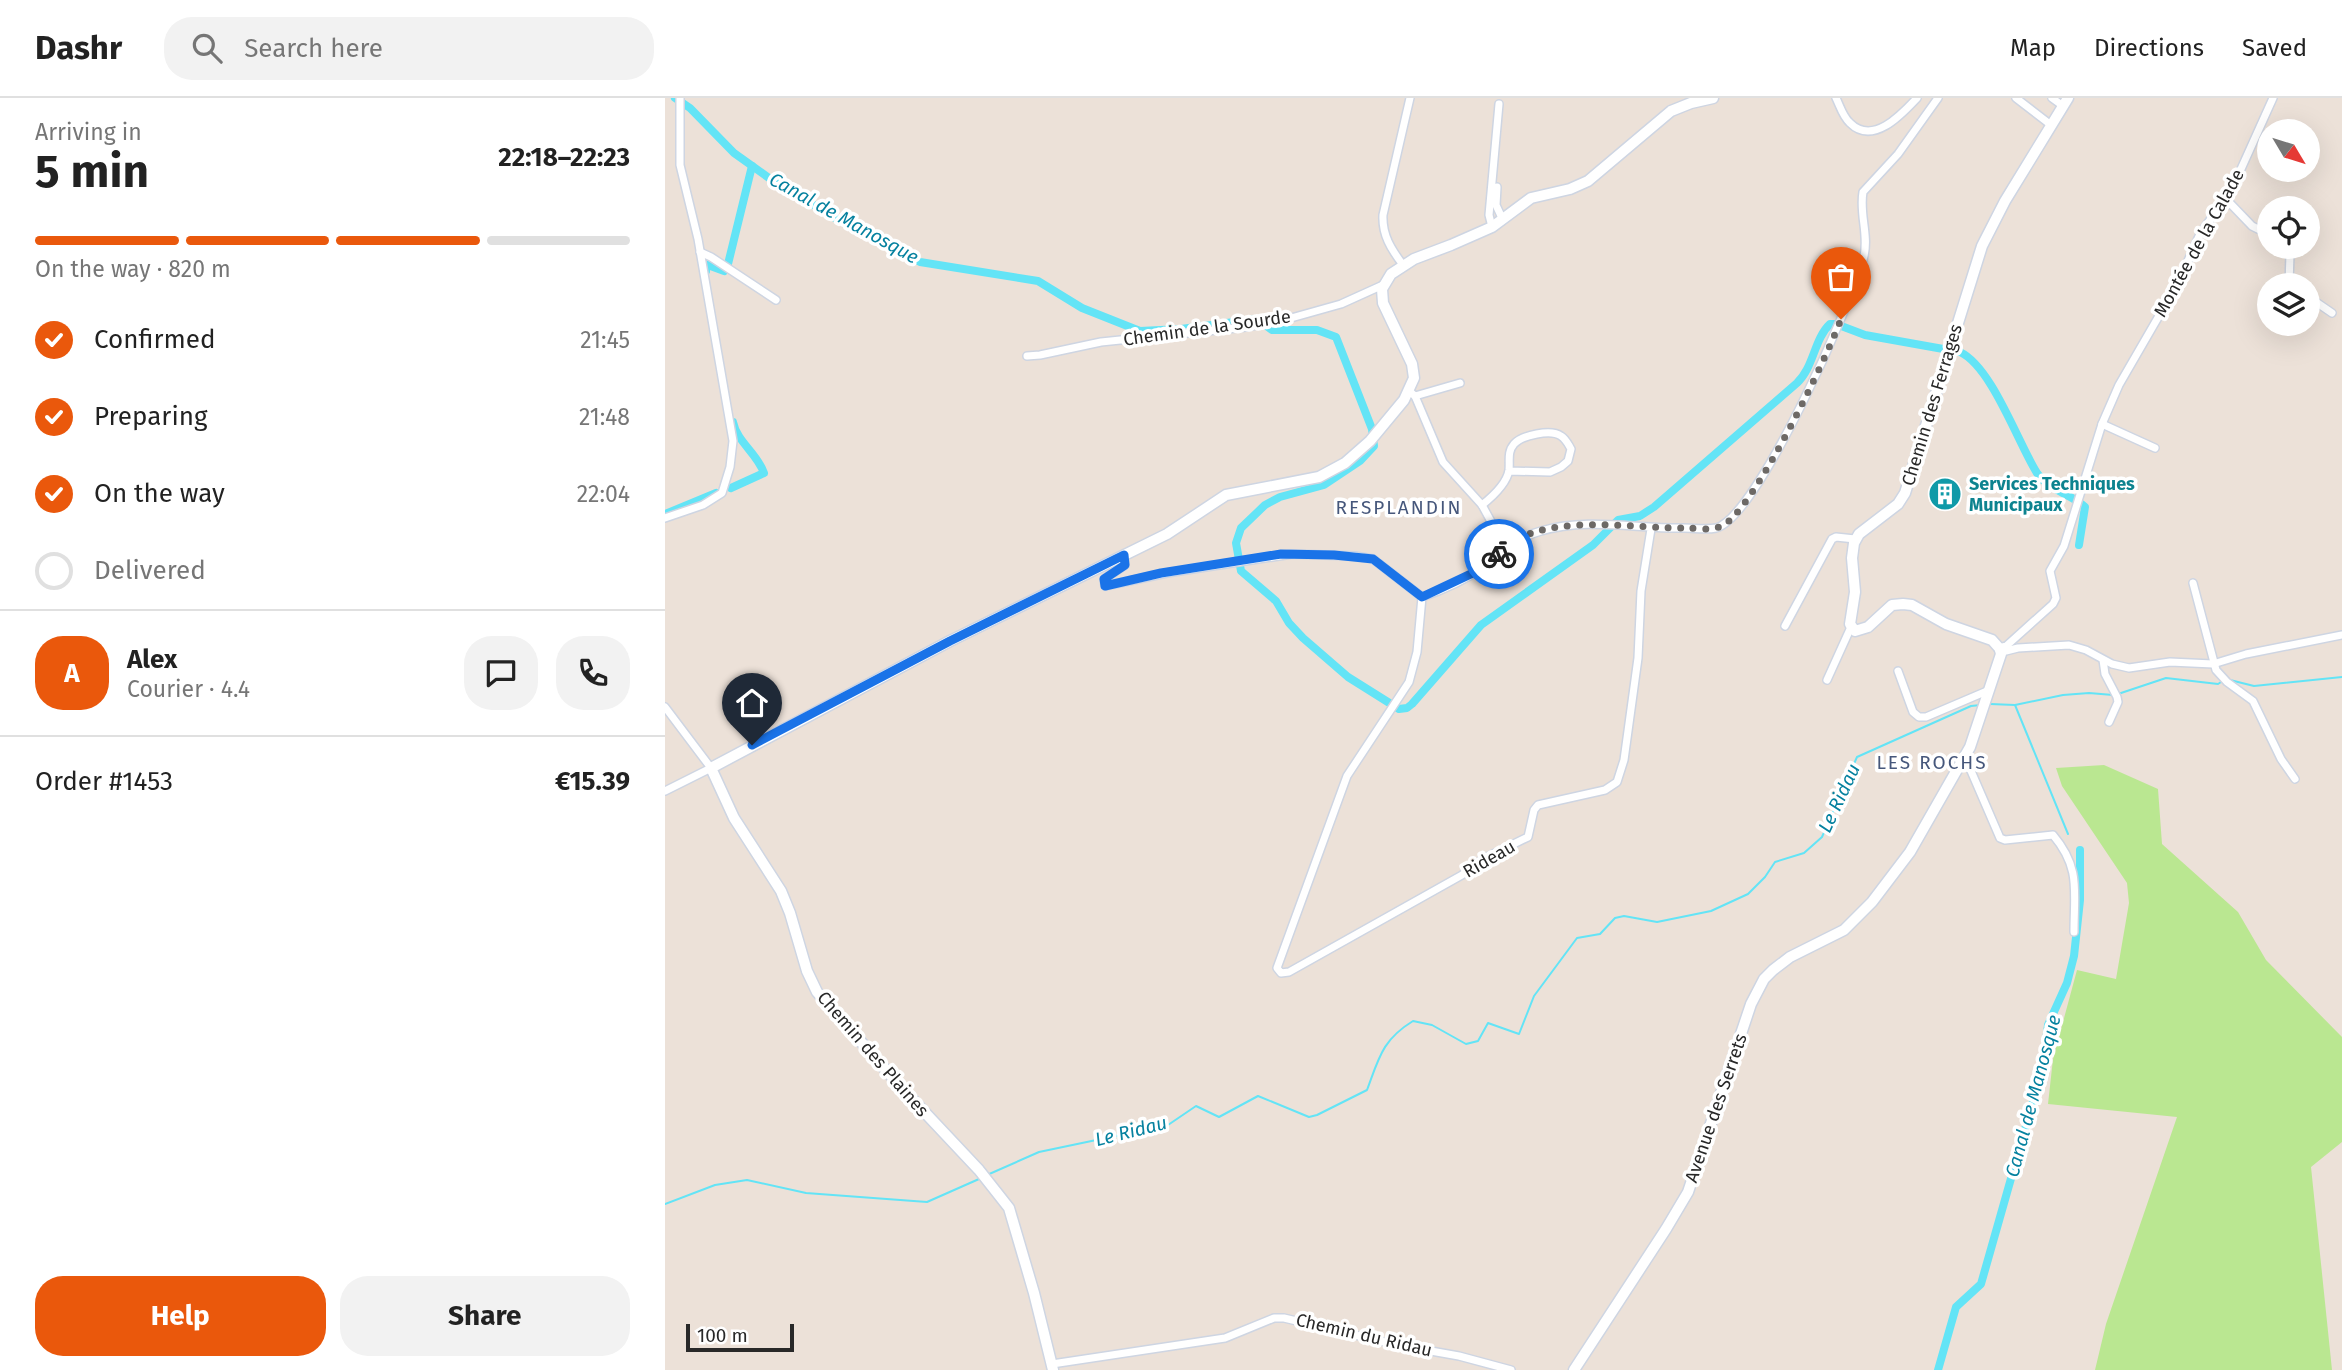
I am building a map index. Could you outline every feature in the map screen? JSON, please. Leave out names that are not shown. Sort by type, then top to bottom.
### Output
[{"type":"street","points":[[1403,265],[1388,243],[1383,222],[1410,98]]},
{"type":"street","points":[[1505,547],[1482,505],[1443,462],[1412,394],[1413,367],[1383,303],[1383,285],[1391,274],[1403,265],[1492,227],[1531,198],[1570,189],[1588,181],[1671,111],[1713,98]]},
{"type":"street","points":[[1836,98],[1847,120],[1864,131],[1887,125],[1917,98]]},
{"type":"street","points":[[1124,555],[1125,565],[1104,579],[1105,586],[1161,573],[1292,554],[1368,558],[1381,564],[1422,597],[1475,572],[1505,547],[1540,531],[1559,526],[1717,528],[1734,515],[1751,493],[1819,371],[1837,330],[1865,251],[1863,192],[1898,154],[1938,98]]},
{"type":"street","points":[[2016,98],[2051,125]]},
{"type":"street","points":[[2052,98],[2065,102]]},
{"type":"street","name":"Montée de la Calade","points":[[2003,651],[2053,604],[2055,595],[2050,571],[2064,547],[2102,424],[2119,385],[2178,284],[2200,234],[2226,199],[2273,98]]},
{"type":"street","points":[[665,518],[703,505],[719,496],[725,487],[730,467],[733,432],[700,253],[680,165],[679,101]]},
{"type":"street","name":"Chemin des Ferrages","points":[[1856,538],[1898,504],[1905,493],[1982,246],[2005,201],[2065,102]]},
{"type":"street","points":[[1492,227],[1489,215],[1499,104]]},
{"type":"street","points":[[1501,148],[1496,205],[1502,218]]},
{"type":"street","points":[[2226,199],[2257,228]]},
{"type":"street","points":[[700,253],[711,257],[776,300]]},
{"type":"street","name":"Chemin de la Sourde","points":[[1027,356],[1101,342],[1268,323],[1329,308],[1383,285]]},
{"type":"street","points":[[2320,305],[2332,313]]},
{"type":"street","points":[[665,791],[938,647],[1167,534],[1226,495],[1303,481],[1331,472],[1373,437],[1412,394],[1460,383]]},
{"type":"street","points":[[2102,424],[2155,448]]},
{"type":"street","points":[[1482,505],[1495,494],[1509,471],[1511,449],[1523,438],[1545,433],[1558,434],[1567,441],[1570,449],[1568,461],[1553,471],[1509,471]]},
{"type":"street","name":"Rideau","points":[[1422,597],[1413,669],[1408,686],[1347,776],[1279,962],[1278,970],[1284,974],[1462,875],[1483,859],[1528,836],[1534,810],[1538,805],[1605,790],[1614,785],[1622,767],[1627,741],[1638,658],[1641,591],[1650,529]]},
{"type":"street","points":[[1786,626],[1832,539],[1856,538],[1852,549],[1855,592],[1851,627],[1828,680]]},
{"type":"street","points":[[2193,583],[2213,664],[2224,679],[2253,701],[2281,758],[2295,779]]},
{"type":"street","points":[[1851,627],[1855,631],[1862,631],[1885,609],[1903,604],[1946,624],[1992,640],[2003,651],[2069,645],[2129,668],[2171,662],[2213,664],[2342,635]]},
{"type":"street","name":"Avenue des Serrets","points":[[1574,1370],[1688,1192],[1753,997],[1764,979],[1790,957],[1844,930],[1872,902],[1910,852],[1965,757],[2003,651]]},
{"type":"street","points":[[2103,660],[2105,674],[2116,694],[2117,702],[2109,722]]},
{"type":"street","points":[[1898,671],[1913,712],[1919,717],[1985,699]]},
{"type":"street","points":[[666,710],[711,768]]},
{"type":"street","points":[[1965,757],[2000,838],[2005,840],[2053,835],[2066,850],[2073,869],[2074,932]]},
{"type":"street","name":"Chemin des Plaines","points":[[711,768],[734,818],[782,891],[807,971],[817,992],[985,1177],[1009,1208],[1052,1367]]},
{"type":"street","name":"Chemin du Ridau","points":[[1052,1367],[1225,1338],[1274,1318],[1284,1318],[1511,1370]]},
{"type":"green space","points":[[2104,765],[2158,789],[2162,844],[2238,912],[2266,960],[2342,1037],[2342,1142],[2311,1167],[2332,1370],[2095,1370],[2106,1324],[2177,1117],[2048,1104],[2053,1059],[2077,970],[2116,979],[2129,903],[2127,883],[2062,786],[2056,768]]},
{"type":"waterway","name":"Canal de Manosque","points":[[675,98],[690,108],[734,153],[769,178],[835,218],[920,262],[1038,281],[1082,308],[1140,331],[1181,329],[1257,319],[1272,330],[1317,330],[1336,337],[1372,429],[1374,446],[1360,461],[1324,485],[1280,497],[1265,505],[1241,528],[1236,543],[1241,571],[1276,601],[1289,623],[1303,638],[1348,677],[1399,709],[1412,704],[1481,625],[1593,545],[1618,520],[1640,516],[1654,507],[1797,383],[1807,369],[1820,337],[1830,324],[1865,335],[1960,352],[1972,360],[1993,389],[2037,473],[2047,484],[2085,507],[2079,545]]},
{"type":"waterway","points":[[728,264],[752,166]]},
{"type":"waterway","points":[[706,271],[705,264],[724,271]]},
{"type":"waterway","points":[[731,488],[764,473],[739,436],[733,422]]},
{"type":"waterway","points":[[665,514],[716,493]]},
{"type":"waterway","name":"Le Ridau","points":[[2226,679],[2254,686],[2342,677]]},
{"type":"waterway","name":"Le Ridau","points":[[2118,694],[2166,678],[2218,684],[2221,682]]},
{"type":"waterway","name":"Le Ridau","points":[[1990,704],[2015,705],[2063,695],[2089,693],[2113,695]]},
{"type":"waterway","name":"Le Ridau","points":[[987,1175],[1039,1152],[1168,1125],[1196,1106],[1219,1117],[1258,1096],[1309,1117],[1317,1115],[1367,1090],[1388,1043],[1413,1021],[1432,1025],[1466,1044],[1478,1041],[1488,1023],[1519,1034],[1534,996],[1577,938],[1600,934],[1615,918],[1624,916],[1657,922],[1711,911],[1748,894],[1775,862],[1804,853],[1822,837],[1857,757],[1971,706],[1981,705]]},
{"type":"waterway","points":[[2015,705],[2068,834]]},
{"type":"waterway","name":"Canal de Manosque","points":[[1938,1370],[1956,1307],[1981,1284],[2043,1066],[2048,1025],[2067,983],[2074,956],[2080,900],[2080,850]]},
{"type":"waterway","name":"Le Ridau","points":[[665,1204],[715,1185],[747,1180],[806,1193],[927,1202],[979,1179]]},
{"type":"way so far","points":[[1499,554],[1505,547],[1532,534],[1559,526],[1607,525],[1650,529],[1717,528],[1725,524],[1751,493],[1791,424],[1819,371],[1841,319]]},
{"type":"place","name":"Services Techniques Municipaux","points":[[1945,494]]},
{"type":"district","name":"RESPLANDIN","points":[[1399,507]]},
{"type":"district","name":"LES ROCHS","points":[[1932,762]]},
{"type":"route","points":[[752,745],[950,641],[1124,555],[1125,565],[1104,579],[1105,586],[1161,573],[1233,564],[1281,554],[1334,555],[1373,559],[1422,597],[1475,572],[1499,554]]}]
